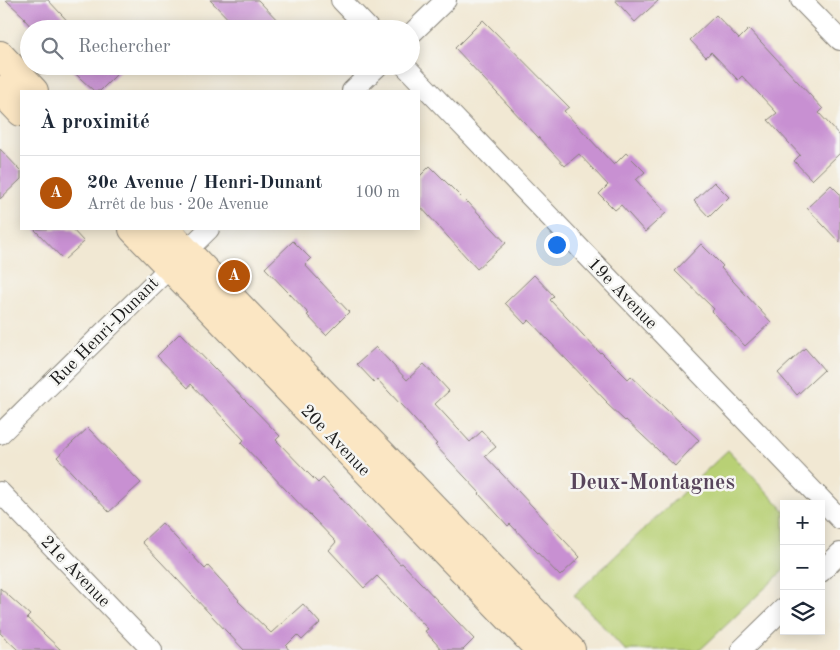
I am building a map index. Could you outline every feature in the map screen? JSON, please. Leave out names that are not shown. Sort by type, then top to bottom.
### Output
[{"type":"street","points":[[341,0],[360,20]]},
{"type":"street","points":[[420,25],[446,0]]},
{"type":"street","points":[[802,0],[840,40]]},
{"type":"street","points":[[0,55],[33,90]]},
{"type":"street","points":[[353,90],[369,75]]},
{"type":"street","name":"19e Avenue","points":[[414,75],[840,520]]},
{"type":"street","points":[[0,90],[20,111]]},
{"type":"street","name":"20e Avenue","points":[[134,230],[178,260],[571,650]]},
{"type":"street","name":"20e Avenue","points":[[164,230],[178,260],[540,650]]},
{"type":"street","name":"Rue Henri-Dunant","points":[[0,434],[208,230]]},
{"type":"street","name":"21e Avenue","points":[[0,492],[152,650]]},
{"type":"street","points":[[825,568],[840,553]]},
{"type":"street","points":[[740,650],[780,612]]},
{"type":"green space","points":[[728,450],[780,506],[780,574],[700,650],[625,650],[574,595]]},
{"type":"building","points":[[6,0],[48,0],[67,20],[25,20]]},
{"type":"building","points":[[210,0],[258,0],[277,20],[229,20]]},
{"type":"building","points":[[615,0],[659,0],[635,22]]},
{"type":"building","points":[[716,15],[739,39],[749,29],[823,109],[819,113],[840,136],[840,153],[812,180],[794,161],[800,155],[768,120],[777,113],[742,76],[738,80],[711,52],[706,57],[690,40]]},
{"type":"building","points":[[483,20],[569,107],[564,111],[614,165],[626,153],[645,172],[636,180],[666,213],[645,232],[621,205],[615,210],[599,194],[608,185],[579,154],[565,166],[455,48]]},
{"type":"building","points":[[77,75],[116,75],[101,90],[93,90]]},
{"type":"building","points":[[0,149],[20,170],[20,180],[0,199]]},
{"type":"building","points":[[430,166],[468,202],[506,243],[477,269],[420,206],[420,176]]},
{"type":"building","points":[[714,182],[729,197],[709,217],[694,201]]},
{"type":"building","points":[[831,185],[840,194],[840,243],[807,208]]},
{"type":"building","points":[[35,230],[73,230],[84,242],[64,260]]},
{"type":"building","points":[[293,241],[311,259],[305,265],[349,312],[326,335],[307,315],[309,314],[265,268]]},
{"type":"building","points":[[701,244],[723,266],[721,268],[771,322],[745,346],[712,311],[714,309],[675,271]]},
{"type":"building","points":[[534,275],[554,296],[550,300],[600,353],[628,379],[631,376],[699,440],[675,466],[606,403],[529,320],[525,324],[505,303]]},
{"type":"building","points":[[180,333],[280,436],[276,440],[318,483],[323,478],[400,564],[402,563],[474,639],[463,650],[442,650],[425,631],[428,629],[377,576],[364,588],[329,550],[336,542],[241,443],[244,440],[191,384],[188,388],[157,356]]},
{"type":"building","points":[[376,347],[407,380],[424,364],[449,391],[435,404],[470,442],[482,431],[496,447],[485,456],[580,557],[560,576],[510,524],[508,526],[435,445],[437,444],[377,379],[374,382],[357,364]]},
{"type":"building","points":[[805,348],[824,370],[797,395],[778,373]]},
{"type":"building","points":[[88,428],[141,483],[109,512],[57,457]]},
{"type":"building","points":[[162,523],[205,569],[208,566],[238,601],[271,633],[303,604],[320,623],[302,640],[297,635],[286,646],[289,650],[244,650],[142,542]]},
{"type":"building","points":[[0,588],[30,615],[27,618],[61,650],[18,650],[0,633]]},
{"type":"place","name":"20e Avenue / Henri-Dunant","points":[[234,276]]},
{"type":"district","name":"Deux-Montagnes","points":[[652,481]]}]
